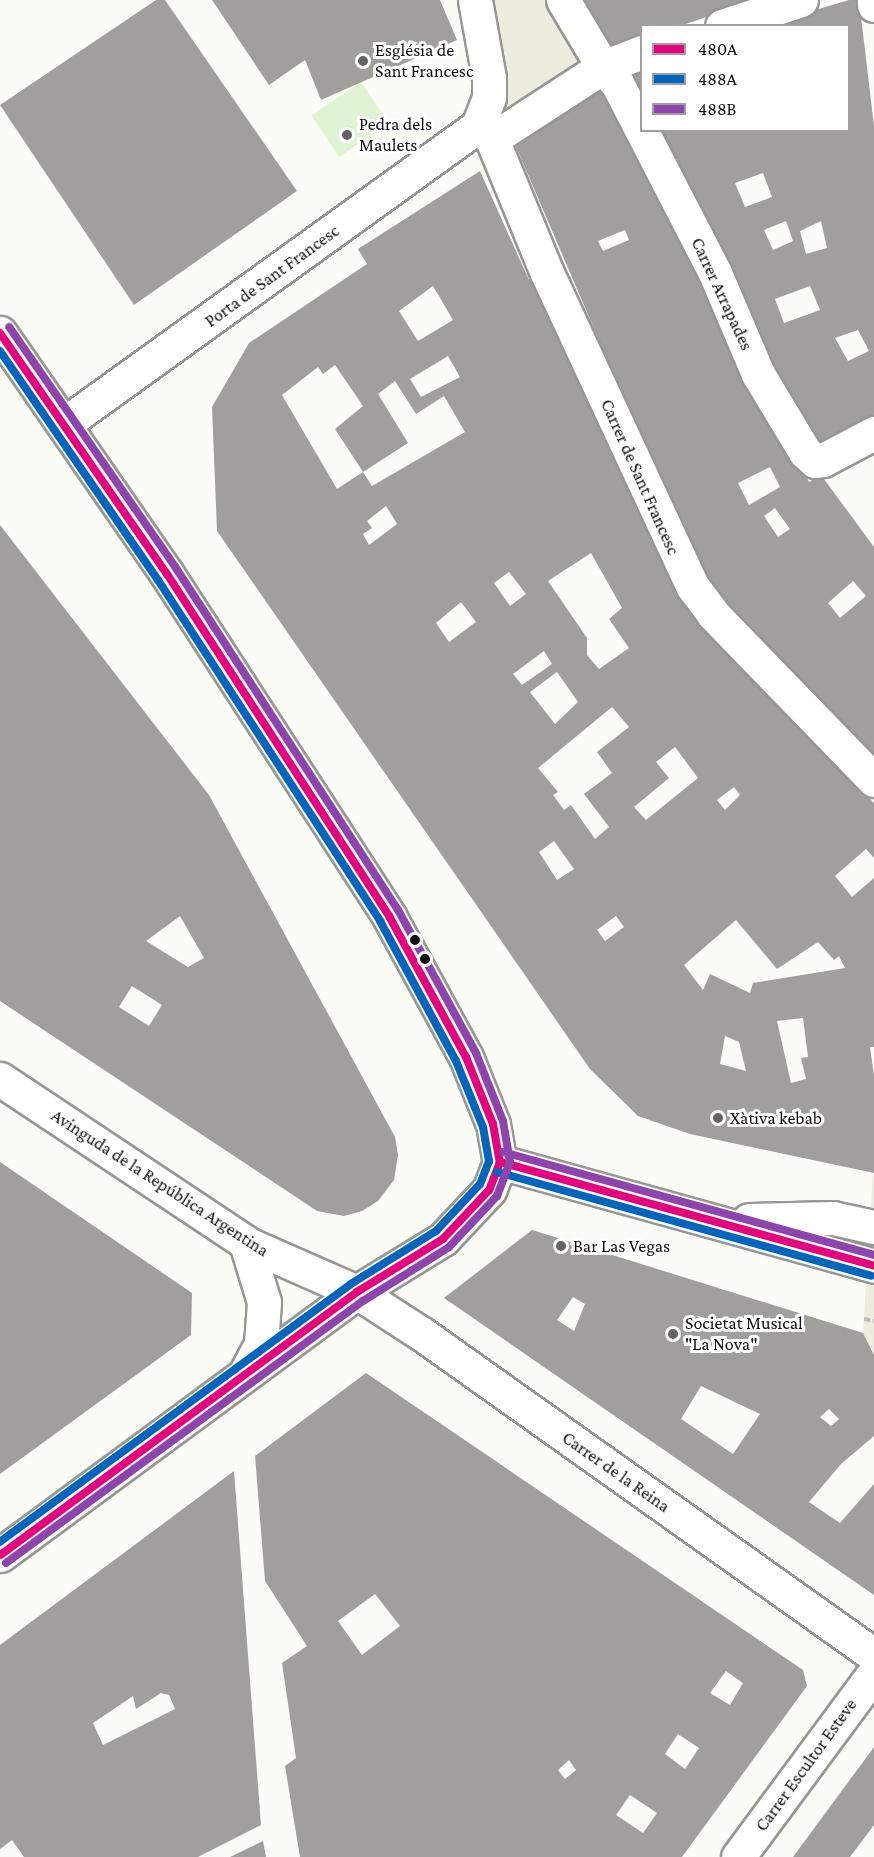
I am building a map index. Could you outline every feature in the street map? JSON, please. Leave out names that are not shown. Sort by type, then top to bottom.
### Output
[{"type":"street","points":[[475,0],[489,78],[485,132]]},
{"type":"street","points":[[562,0],[603,67]]},
{"type":"street","points":[[728,24],[801,0]]},
{"type":"street","points":[[874,0],[874,5]]},
{"type":"street","name":"Porta de Sant Francesc","points":[[64,424],[485,132],[603,67],[640,53]]},
{"type":"street","name":"Carrer Arrapades","points":[[603,67],[617,83],[640,128]]},
{"type":"street","name":"Carrer de Sant Francesc","points":[[485,132],[547,273],[693,587],[713,614],[874,780]]},
{"type":"street","name":"Carrer Arrapades","points":[[642,132],[715,273],[758,374],[805,452],[815,461],[824,460],[874,433]]},
{"type":"street","points":[[0,333],[284,749],[389,916],[466,1058],[493,1124],[500,1162],[489,1190],[443,1239],[357,1292],[0,1555]]},
{"type":"street","name":"Avinguda de la República Argentina","points":[[0,1079],[246,1243],[357,1292]]},
{"type":"street","points":[[500,1162],[871,1265]]},
{"type":"street","points":[[717,1221],[833,1218],[874,1227]]},
{"type":"street","points":[[245,1374],[261,1344],[264,1302],[246,1243]]},
{"type":"street","name":"Carrer de la Reina","points":[[357,1292],[422,1334],[874,1655]]},
{"type":"street","name":"Carrer Escultor Esteve","points":[[738,1857],[874,1673]]},
{"type":"path","points":[[864,1319],[874,1321]]},
{"type":"green space","points":[[361,82],[389,123],[339,157],[311,116]]},
{"type":"shaded area","points":[[495,0],[563,0],[594,53],[504,108]]},
{"type":"shaded area","points":[[874,1173],[874,1354],[863,1333]]},
{"type":"building","points":[[156,0],[165,0],[297,191],[134,305],[0,105]]},
{"type":"building","name":"Església de Sant Francesc","points":[[212,0],[440,0],[457,40],[321,100],[305,60],[269,85]]},
{"type":"building","points":[[578,0],[756,0],[686,24],[640,24],[640,40],[609,51]]},
{"type":"building","points":[[849,0],[859,0],[874,126],[874,419],[826,445],[812,440],[655,132],[850,132],[850,24],[768,24]],"holes":[[[763,173],[772,197],[745,207],[735,183]],[[786,221],[793,241],[773,250],[764,230]],[[821,221],[827,248],[806,254],[800,231]],[[810,286],[820,310],[784,323],[775,299]],[[858,330],[869,351],[848,361],[835,338]]]},
{"type":"building","points":[[640,67],[640,102],[624,72]]},
{"type":"building","points":[[606,85],[809,482],[821,475],[874,547],[874,758],[766,648],[695,564],[514,142]],"holes":[[[625,230],[629,240],[603,251],[598,241]],[[770,467],[780,487],[749,505],[738,483]],[[775,508],[790,529],[778,537],[764,516]],[[853,581],[866,596],[840,618],[828,603]]]},
{"type":"building","points":[[480,171],[529,280],[535,277],[669,579],[687,605],[874,803],[874,858],[866,849],[835,876],[852,897],[874,878],[874,1047],[870,1047],[874,1075],[874,1173],[690,1134],[638,1116],[590,1069],[217,531],[212,407],[249,343],[367,264],[358,249]],"holes":[[[433,286],[453,320],[418,341],[399,311]],[[448,356],[460,377],[421,397],[410,379]],[[335,365],[363,406],[335,429],[363,472],[337,489],[282,395],[318,367],[323,374]],[[395,381],[416,414],[444,396],[465,432],[372,486],[363,472],[408,443],[378,394]],[[386,506],[397,524],[369,545],[363,534],[372,528],[367,521]],[[591,553],[622,608],[609,619],[629,648],[599,669],[587,655],[587,638],[548,581]],[[509,572],[526,594],[510,606],[494,583]],[[461,602],[476,622],[449,642],[436,623]],[[544,651],[552,664],[522,685],[513,674]],[[557,672],[578,702],[555,724],[530,692]],[[612,707],[629,727],[597,752],[612,773],[584,794],[609,827],[595,839],[571,805],[564,810],[553,795],[558,792],[538,768]],[[675,747],[698,778],[646,820],[634,807],[669,778],[656,762]],[[734,787],[740,795],[725,810],[717,800]],[[554,841],[574,869],[557,880],[539,852]],[[616,916],[624,927],[605,941],[597,930]],[[736,920],[777,969],[818,942],[834,960],[839,956],[845,968],[753,983],[750,993],[710,974],[703,990],[684,965]],[[803,1018],[808,1057],[801,1058],[806,1079],[791,1083],[777,1021]],[[725,1036],[739,1042],[746,1071],[720,1064]]]},
{"type":"building","points":[[0,525],[209,795],[395,1137],[398,1155],[394,1180],[378,1201],[362,1211],[344,1216],[317,1211],[0,1001]],"holes":[[[180,916],[204,958],[188,967],[146,941]],[[132,986],[162,1005],[149,1026],[119,1007]]]},
{"type":"building","points":[[0,1162],[192,1293],[191,1335],[0,1474]]},
{"type":"building","points":[[532,1230],[863,1333],[874,1355],[874,1436],[841,1464],[809,1502],[840,1523],[874,1484],[874,1595],[444,1298]],"holes":[[[573,1297],[585,1304],[574,1331],[557,1320]],[[701,1386],[760,1414],[733,1454],[681,1419]],[[829,1409],[839,1419],[831,1426],[820,1417]]]},
{"type":"building","points":[[366,1373],[803,1670],[807,1686],[682,1857],[300,1857],[285,1766],[296,1758],[282,1663],[307,1646],[265,1581],[255,1456]],"holes":[[[375,1594],[400,1626],[362,1655],[338,1621]],[[726,1671],[743,1683],[730,1705],[710,1693]],[[678,1734],[699,1748],[685,1769],[665,1754]],[[569,1760],[576,1770],[565,1779],[558,1770]],[[630,1795],[657,1813],[643,1833],[616,1815]]]},
{"type":"building","points":[[234,1471],[261,1825],[198,1857],[24,1857],[12,1840],[0,1849],[0,1645]],"holes":[[[161,1693],[169,1695],[175,1709],[103,1745],[93,1723],[133,1696],[136,1709]]]},
{"type":"building","points":[[874,1747],[874,1825],[850,1857],[793,1857]]},
{"type":"building","points":[[263,1841],[266,1857],[230,1857]]},
{"type":"transit line","name":"488B","points":[[6,1563],[363,1301],[449,1247],[497,1196],[510,1162],[503,1121],[476,1053],[398,910],[176,568],[9,327]]},
{"type":"transit line","name":"480A","points":[[0,333],[167,574],[389,916],[466,1057],[493,1124],[500,1162],[489,1190],[443,1239],[357,1292],[0,1555]]},
{"type":"transit line","name":"488A","points":[[0,351],[158,580],[380,921],[456,1061],[483,1127],[489,1161],[480,1184],[436,1231],[351,1284],[0,1542]]},
{"type":"transit line","name":"488B","points":[[503,1152],[874,1255]]},
{"type":"transit line","name":"480A","points":[[500,1162],[874,1266]]},
{"type":"transit line","name":"488A","points":[[497,1172],[871,1276]]},
{"type":"place","name":"Església de Sant Francesc","points":[[363,61]]},
{"type":"place","name":"Pedra dels Maulets","points":[[347,135]]},
{"type":"place","name":"Xàtiva kebab","points":[[718,1118]]},
{"type":"place","name":"Bar Las Vegas","points":[[561,1246]]},
{"type":"place","name":"Societat Musical \"La Nova\"","points":[[673,1334]]}]
